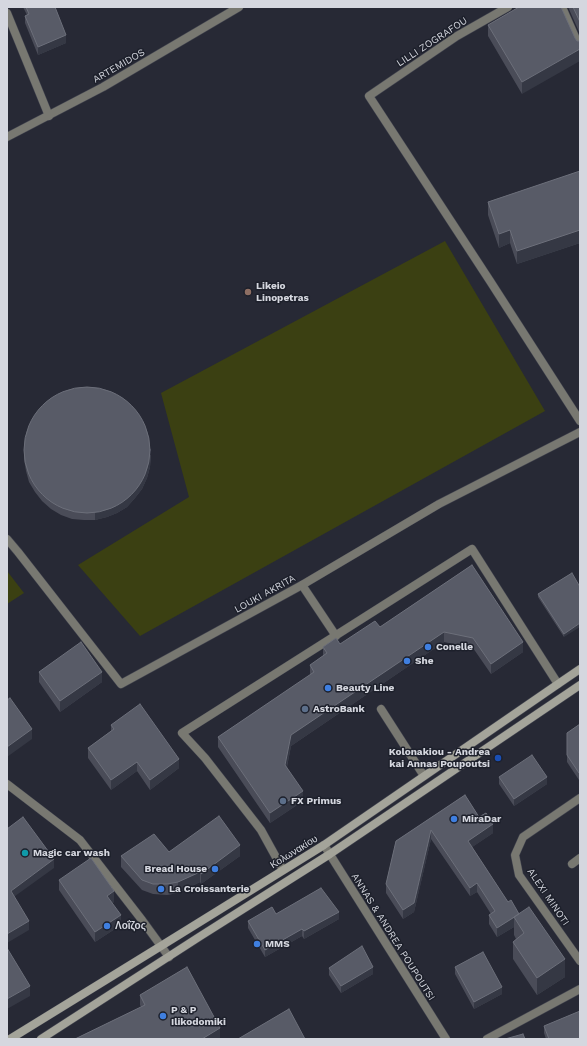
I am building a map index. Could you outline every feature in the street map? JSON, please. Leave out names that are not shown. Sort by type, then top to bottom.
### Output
[{"type":"main road","name":"Κολωνακίου","points":[[10,1039],[324,845],[580,669]]},
{"type":"main road","points":[[41,1039],[330,854],[580,685]]},
{"type":"street","name":"ARTEMIDOS","points":[[7,137],[103,87],[239,7]]},
{"type":"street","name":"LILLI ZOGRAFOU","points":[[508,7],[457,36],[369,96],[580,421]]},
{"type":"street","points":[[562,7],[580,48]]},
{"type":"street","points":[[7,13],[49,116]]},
{"type":"street","name":"LOUKI AKRITA","points":[[7,539],[121,684],[302,585],[439,504],[580,432]]},
{"type":"street","points":[[283,870],[260,830],[204,758],[182,733],[472,550],[558,684]]},
{"type":"street","points":[[302,585],[336,636]]},
{"type":"street","points":[[380,709],[424,776]]},
{"type":"street","points":[[9,788],[80,840],[169,957]]},
{"type":"street","name":"ALEXI MINOTI","points":[[580,798],[523,837],[515,855],[519,875],[580,961]]},
{"type":"street","name":"ANNAS & ANDREA POUPOUTSI","points":[[324,845],[446,1039]]},
{"type":"street","points":[[572,864],[580,858]]},
{"type":"street","points":[[487,1039],[580,989]]},
{"type":"green space","points":[[445,241],[545,411],[140,636],[78,565],[189,497],[161,393]]},
{"type":"green space","points":[[7,571],[24,593],[7,604]]},
{"type":"building","points":[[26,7],[55,7],[66,35],[38,47],[25,16],[29,14]]},
{"type":"building","points":[[519,7],[561,7],[575,38],[577,41],[580,41],[580,49],[522,82],[488,25]]},
{"type":"building","points":[[573,7],[580,7],[580,22]]},
{"type":"building","points":[[580,171],[580,230],[517,251],[510,230],[499,234],[488,202]]},
{"type":"building","points":[[93,387],[117,394],[132,405],[143,420],[149,438],[149,462],[143,480],[132,495],[117,506],[99,512],[81,513],[57,506],[42,495],[31,480],[25,462],[24,444],[31,420],[42,405],[57,394],[75,388]]},
{"type":"building","points":[[472,565],[523,642],[491,664],[473,638],[444,632],[291,735],[285,765],[303,791],[270,813],[218,737],[314,672],[310,665],[327,653],[323,647],[336,638],[340,644],[375,621],[380,627]]},
{"type":"building","points":[[572,573],[580,587],[580,623],[564,634],[538,594]]},
{"type":"building","points":[[81,642],[102,672],[60,701],[39,672]]},
{"type":"building","points":[[10,698],[32,729],[7,747],[7,700]]},
{"type":"building","points":[[140,704],[179,759],[150,780],[137,762],[111,780],[88,748],[114,729],[111,725]]},
{"type":"building","points":[[580,724],[579,773],[567,755],[567,733]]},
{"type":"building","points":[[532,755],[547,777],[514,799],[499,777]]},
{"type":"building","points":[[465,795],[479,817],[486,813],[493,824],[468,841],[508,902],[511,900],[519,914],[497,928],[489,915],[495,911],[477,883],[470,888],[431,830],[414,903],[403,910],[386,884],[396,841]]},
{"type":"building","points":[[219,816],[240,845],[201,874],[200,872],[178,882],[153,884],[142,880],[121,856],[154,834],[169,852]]},
{"type":"building","name":"Magic car wash","points":[[23,817],[54,859],[11,891],[29,921],[7,934],[7,829]]},
{"type":"building","points":[[91,858],[114,891],[107,896],[121,915],[95,932],[59,880]]},
{"type":"building","points":[[321,888],[339,912],[304,931],[302,929],[265,950],[248,921],[272,907],[276,914]]},
{"type":"building","points":[[529,907],[565,959],[537,978],[513,942],[524,933],[514,917]]},
{"type":"building","points":[[362,946],[373,967],[341,986],[329,968]]},
{"type":"building","points":[[7,948],[30,986],[7,999]]},
{"type":"building","points":[[483,952],[502,987],[474,1002],[455,967]]},
{"type":"building","points":[[187,967],[220,1028],[202,1039],[75,1039],[145,1005],[140,995]]},
{"type":"building","points":[[289,1009],[305,1039],[238,1039]]},
{"type":"building","points":[[580,1011],[580,1039],[549,1039],[544,1026]]},
{"type":"building","points":[[523,1034],[525,1039],[505,1039]]},
{"type":"place","name":"Likeio Linopetras","points":[[248,292]]},
{"type":"place","name":"Conelle","points":[[428,647]]},
{"type":"place","name":"She","points":[[407,661]]},
{"type":"place","name":"Beauty Line","points":[[328,688]]},
{"type":"place","name":"AstroBank","points":[[305,709]]},
{"type":"place","name":"Kolonakiou - Andrea kai Annas Poupoutsi","points":[[498,758]]},
{"type":"place","name":"FX Primus","points":[[283,801]]},
{"type":"place","name":"MiraDar","points":[[454,819]]},
{"type":"place","name":"Magic car wash","points":[[25,853]]},
{"type":"place","name":"Bread House","points":[[215,869]]},
{"type":"place","name":"La Croissanterie","points":[[161,889]]},
{"type":"place","name":"Λοΐζος","points":[[107,926]]},
{"type":"place","name":"MMS","points":[[257,944]]},
{"type":"place","name":"P & P Ilikodomiki","points":[[163,1016]]}]
